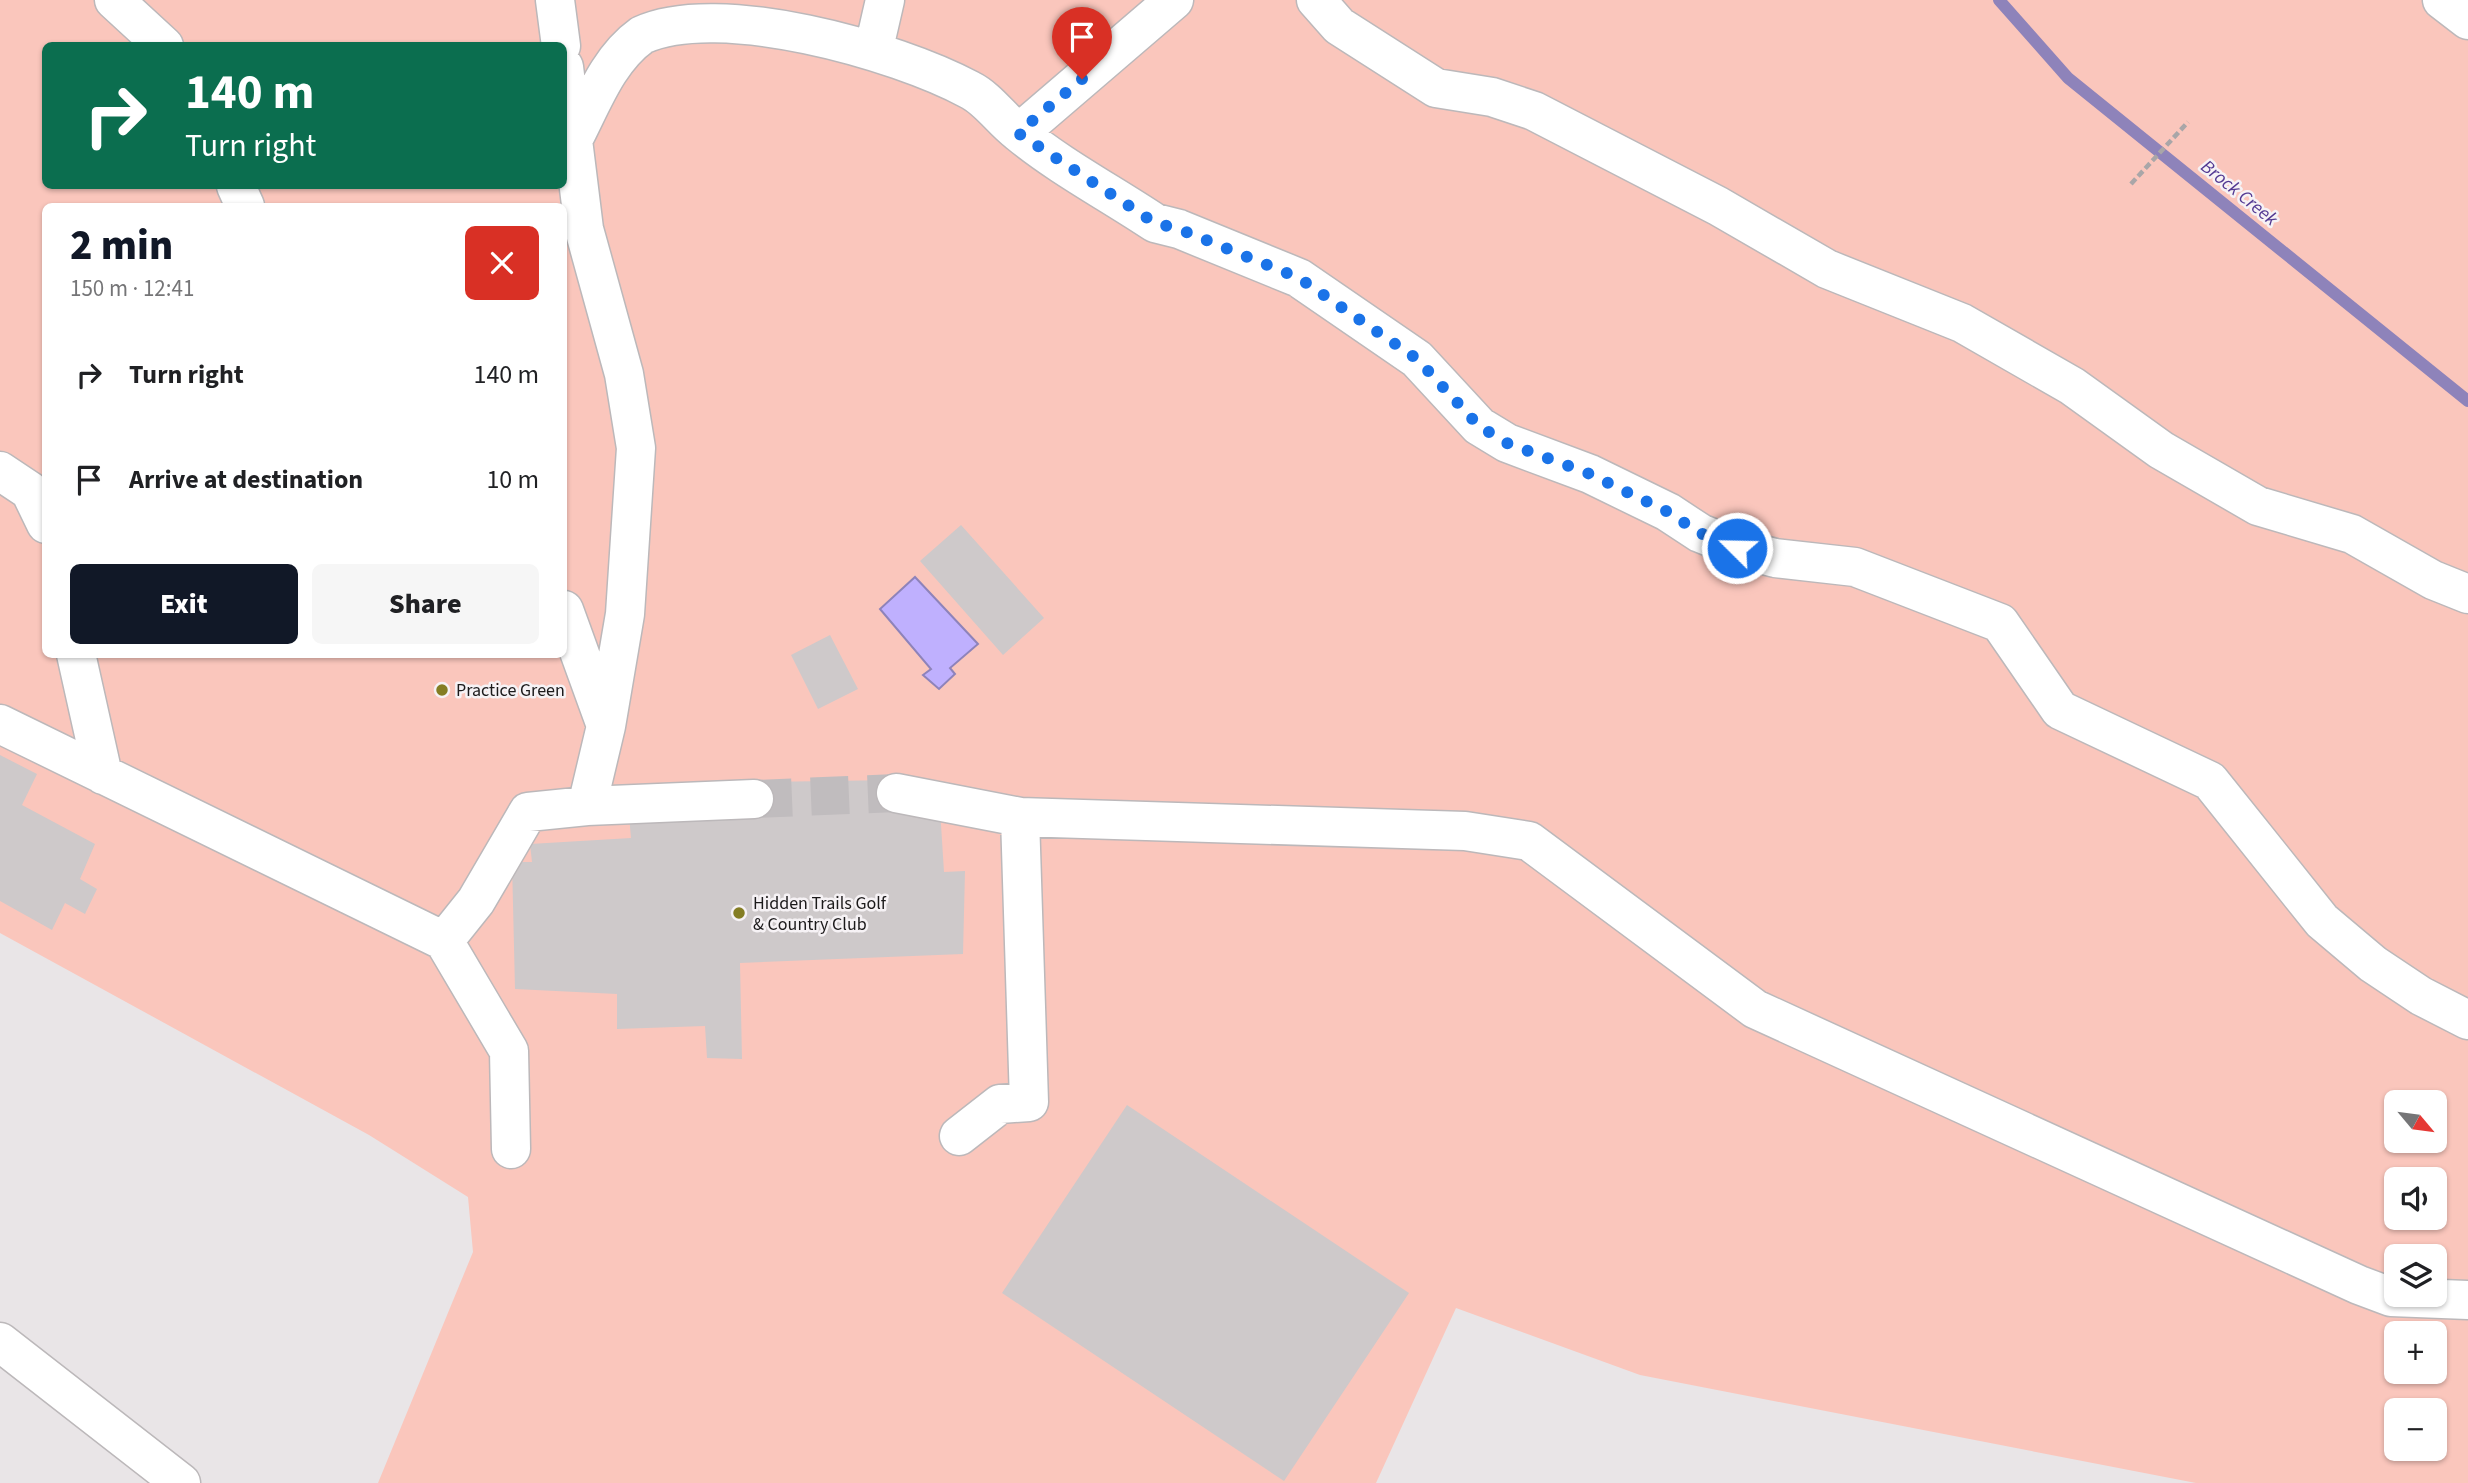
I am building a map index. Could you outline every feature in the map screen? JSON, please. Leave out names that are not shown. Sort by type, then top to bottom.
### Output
[{"type":"street","points":[[114,0],[160,42]]},
{"type":"street","points":[[555,0],[560,42]]},
{"type":"street","points":[[874,48],[885,0]]},
{"type":"street","points":[[1018,133],[1174,0]]},
{"type":"street","points":[[1316,0],[1339,26],[1436,88],[1492,97],[1534,111],[1718,206],[1827,269],[1962,323],[2072,386],[2161,450],[2258,506],[2352,534],[2433,580],[2468,594]]},
{"type":"street","points":[[2442,0],[2468,20]]},
{"type":"street","points":[[573,141],[610,68],[642,35],[676,18],[720,12],[770,19],[874,48],[973,91],[1018,133],[1155,223],[1179,229],[1299,278],[1417,359],[1479,426],[1507,443],[1590,474],[1668,512],[1700,533],[1737,548],[1775,558],[1855,568],[2000,623],[2060,710],[2210,781],[2322,920],[2373,964],[2421,996],[2468,1020]]},
{"type":"street","points":[[567,92],[584,229],[624,374],[636,448],[625,614],[606,726],[587,806]]},
{"type":"street","points":[[0,471],[30,491],[42,516]]},
{"type":"street","points":[[567,618],[606,726]]},
{"type":"street","points":[[77,658],[103,775]]},
{"type":"street","points":[[0,724],[444,941],[509,1051],[511,1149]]},
{"type":"street","points":[[896,793],[1020,817],[1465,831],[1529,841],[1755,1009],[2359,1286],[2391,1297],[2468,1300]]},
{"type":"street","points":[[444,941],[476,901],[528,812],[587,806],[754,799]]},
{"type":"street","points":[[959,1136],[1000,1104],[1029,1102],[1020,817]]},
{"type":"street","points":[[0,1342],[181,1483]]},
{"type":"path","points":[[2131,184],[2188,122]]},
{"type":"shaded area","name":"Hidden Trails Golf & Country Club","points":[[0,0],[2468,0],[2468,1483],[2196,1483],[1640,1375],[1456,1308],[1376,1483],[378,1483],[473,1252],[468,1197],[369,1135],[0,933]]},
{"type":"shaded area","points":[[915,577],[978,644],[950,668],[955,674],[939,689],[923,675],[931,669],[880,609]]},
{"type":"building","points":[[961,525],[1044,618],[1003,655],[920,561]]},
{"type":"building","points":[[830,635],[858,689],[818,709],[791,655]]},
{"type":"building","points":[[0,755],[37,774],[22,805],[95,844],[80,879],[97,889],[85,914],[65,903],[52,930],[0,901]]},
{"type":"building","name":"Hidden Trails Golf & Country Club","points":[[895,780],[940,809],[944,872],[965,871],[963,954],[740,963],[742,1059],[707,1058],[705,1026],[617,1029],[617,994],[515,989],[512,862],[532,862],[530,844],[631,838],[629,815],[754,782]]},
{"type":"building","points":[[1127,1105],[1409,1293],[1284,1481],[1002,1293]]},
{"type":"waterway","name":"Brock Creek","points":[[1999,0],[2068,78],[2468,401]]},
{"type":"tunnel","points":[[754,799],[896,793]]},
{"type":"place","name":"Practice Green","points":[[442,690]]},
{"type":"place","name":"Hidden Trails Golf & Country Club","points":[[739,913]]},
{"type":"route","points":[[1082,79],[1018,133],[1155,223],[1179,229],[1299,278],[1417,359],[1479,426],[1507,443],[1590,474],[1668,512],[1700,533],[1737,548]]}]
